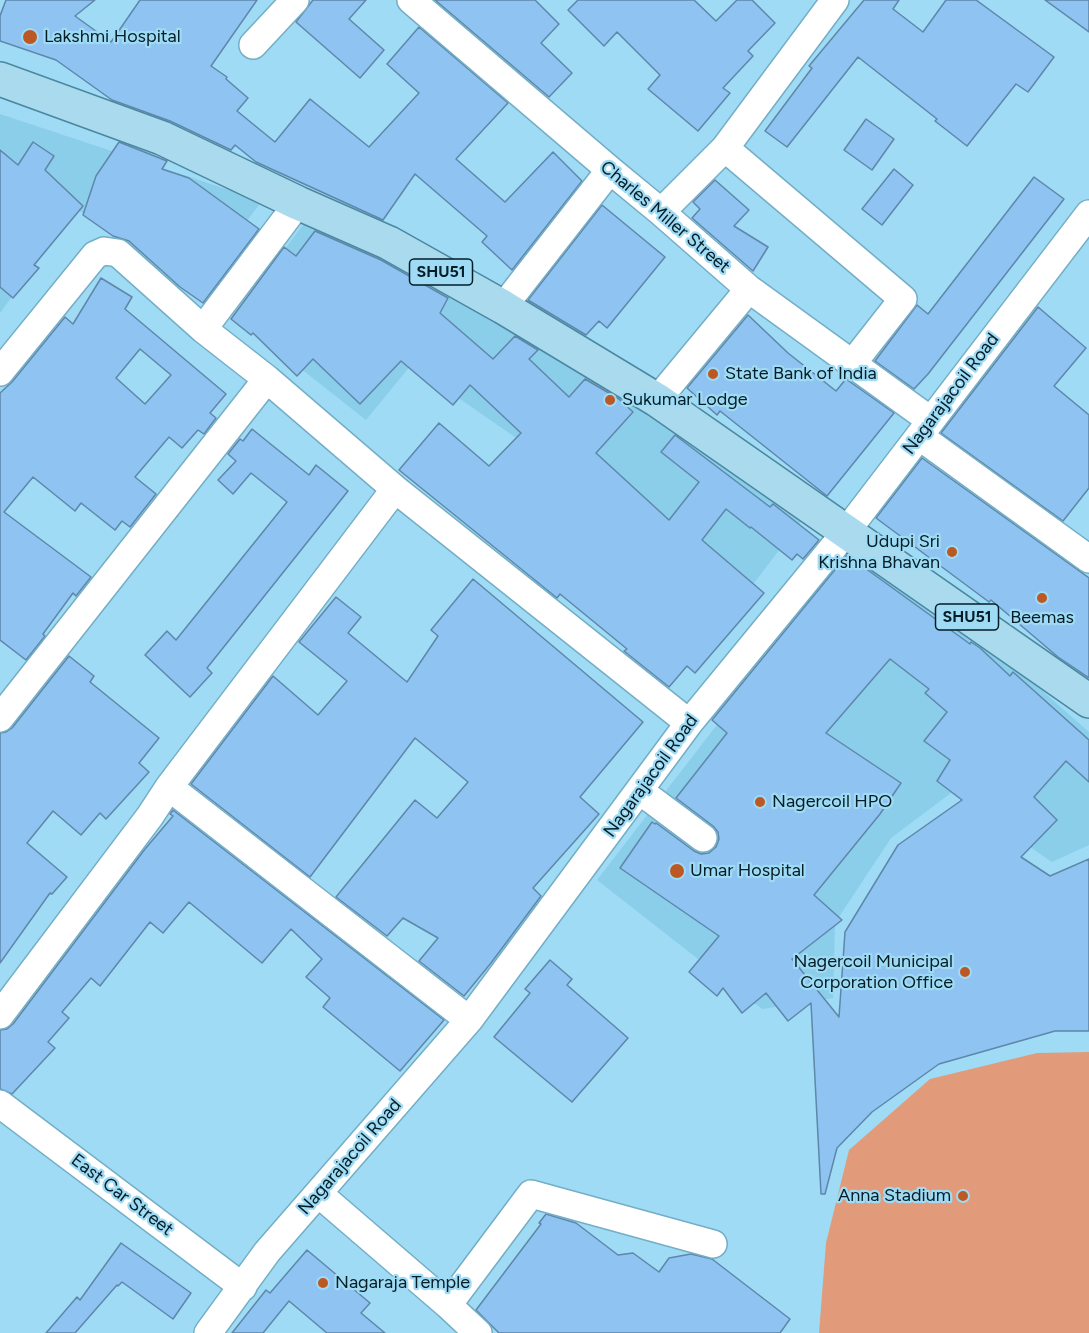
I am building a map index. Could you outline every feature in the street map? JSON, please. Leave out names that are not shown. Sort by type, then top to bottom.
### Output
[{"type":"main road","name":"SHU51","points":[[0,79],[162,138],[298,203],[389,243],[503,307],[657,400],[1089,701]]},
{"type":"street","points":[[253,45],[295,0]]},
{"type":"street","name":"Charles Miller Street","points":[[411,0],[749,289],[852,364],[925,428],[1089,559]]},
{"type":"street","points":[[661,212],[725,148],[835,0]]},
{"type":"street","points":[[725,148],[903,299],[852,364]]},
{"type":"street","points":[[503,307],[610,170]]},
{"type":"street","points":[[203,329],[298,203]]},
{"type":"street","name":"Nagarajacoil Road","points":[[207,1333],[267,1252],[470,1020],[689,723],[845,533],[1089,214]]},
{"type":"street","points":[[0,372],[99,252],[118,253],[203,329],[267,379],[395,489],[689,723]]},
{"type":"street","points":[[657,400],[749,289]]},
{"type":"street","points":[[0,718],[267,379]]},
{"type":"street","points":[[0,1015],[395,489]]},
{"type":"street","points":[[169,787],[470,1020]]},
{"type":"street","points":[[640,791],[703,838]]},
{"type":"street","name":"East Car Street","points":[[4,1114],[243,1287]]},
{"type":"street","points":[[319,1194],[478,1333]]},
{"type":"street","points":[[448,1305],[531,1194],[713,1244]]},
{"type":"shaded area","points":[[0,114],[262,201],[192,293],[77,209],[0,313]]},
{"type":"shaded area","points":[[306,221],[567,353],[803,519],[744,596],[411,365],[366,420],[234,316]]},
{"type":"shaded area","points":[[849,554],[1014,666],[1089,732],[1089,845],[1052,862],[951,793],[891,838],[835,923],[833,998],[762,1009],[597,880]]},
{"type":"shaded area","name":"Anna Stadium","points":[[1089,1052],[1089,1333],[819,1333],[826,1243],[849,1150],[930,1079],[1037,1053]]},
{"type":"building","points":[[6,0],[95,0],[75,16],[111,42],[140,0],[257,0],[211,66],[227,77],[226,79],[248,98],[237,111],[275,142],[310,99],[369,147],[419,93],[387,64],[419,27],[508,103],[456,159],[505,202],[553,152],[582,181],[512,270],[482,242],[487,236],[415,174],[383,220],[256,162],[235,145],[231,150],[170,121],[112,100],[56,60],[0,41],[0,16]]},
{"type":"building","points":[[313,0],[366,0],[349,19],[384,50],[360,78],[296,22]]},
{"type":"building","points":[[435,0],[535,0],[559,24],[541,43],[572,73],[549,97]]},
{"type":"building","points":[[578,0],[694,0],[716,21],[737,0],[752,0],[775,23],[748,51],[753,56],[723,88],[730,93],[698,131],[648,89],[660,75],[617,32],[604,46],[568,10]]},
{"type":"building","points":[[864,0],[899,0],[893,9],[923,32],[946,0],[976,0],[1054,57],[1028,92],[1016,84],[967,146],[935,121],[937,119],[858,57],[787,147],[765,131],[812,68],[809,66]]},
{"type":"building","points":[[1045,0],[1089,0],[1089,32]]},
{"type":"building","points":[[866,119],[894,139],[872,170],[844,150]]},
{"type":"building","points":[[33,142],[54,156],[45,170],[83,206],[34,265],[39,268],[13,298],[0,287],[0,150],[18,165]]},
{"type":"building","points":[[119,142],[167,161],[162,169],[189,178],[259,229],[203,303],[180,287],[129,241],[113,236],[83,215],[96,176]]},
{"type":"building","points":[[894,169],[913,185],[882,225],[862,209]]},
{"type":"building","points":[[1034,177],[1064,199],[914,389],[875,361],[917,305],[928,314]]},
{"type":"building","points":[[715,180],[749,210],[734,226],[768,247],[753,271],[692,218],[700,209],[693,202]]},
{"type":"building","points":[[602,205],[665,257],[607,328],[599,321],[586,335],[528,300]]},
{"type":"building","points":[[315,231],[381,260],[448,298],[440,313],[493,359],[515,336],[538,350],[529,359],[569,397],[585,379],[619,399],[633,412],[596,453],[669,520],[699,482],[661,452],[675,435],[770,507],[773,504],[819,540],[803,559],[797,554],[792,560],[726,509],[702,540],[764,593],[695,673],[687,666],[669,687],[624,651],[627,649],[560,594],[557,598],[399,470],[439,423],[489,466],[521,433],[470,385],[453,405],[401,361],[360,404],[313,359],[297,376],[253,333],[251,335],[231,319],[284,247],[296,256]]},
{"type":"building","points":[[101,278],[132,297],[125,309],[226,394],[210,413],[216,418],[204,434],[198,430],[182,448],[169,437],[135,477],[156,494],[130,527],[122,521],[115,530],[81,503],[75,511],[33,477],[4,512],[91,577],[76,596],[73,593],[26,660],[0,640],[0,393],[12,382],[65,317],[73,324]],"holes":[[[140,349],[171,375],[145,404],[116,378]]]},
{"type":"building","points":[[1038,307],[1086,348],[1054,386],[1089,415],[1089,488],[1063,521],[941,433]]},
{"type":"building","points":[[748,315],[788,353],[836,391],[846,379],[894,413],[827,496],[720,411],[717,415],[687,388]]},
{"type":"building","points":[[252,429],[309,475],[316,465],[348,491],[207,668],[212,673],[190,697],[145,655],[167,631],[176,640],[287,502],[251,473],[233,494],[218,480],[236,461],[228,454],[240,439],[243,441]]},
{"type":"building","points":[[922,458],[1089,578],[1089,678],[1058,657],[991,600],[989,602],[876,518]]},
{"type":"building","points":[[847,555],[970,644],[971,642],[980,648],[1010,676],[1013,672],[1089,740],[1089,782],[1066,761],[1034,797],[1057,820],[1021,857],[1050,876],[1089,859],[1089,1031],[1055,1031],[939,1064],[872,1112],[837,1148],[825,1194],[821,1194],[811,1003],[788,1021],[766,993],[742,1013],[723,988],[717,996],[689,972],[719,936],[620,868],[652,822],[701,854],[709,853],[716,847],[719,839],[718,832],[676,798],[727,733],[712,720]],"holes":[[[890,659],[929,689],[925,693],[947,712],[924,741],[950,760],[937,781],[962,800],[898,845],[845,932],[839,1017],[792,959],[842,920],[814,895],[880,814],[901,783],[826,733]]]},
{"type":"building","points":[[473,579],[643,722],[580,797],[599,814],[533,888],[541,896],[464,996],[419,961],[438,938],[403,918],[387,936],[336,897],[415,800],[437,818],[468,782],[415,738],[310,877],[191,784],[273,676],[318,715],[347,681],[299,642],[336,597],[361,617],[348,633],[407,682],[438,636],[431,630]]},
{"type":"building","points":[[69,656],[94,676],[90,682],[159,738],[139,763],[149,772],[106,819],[100,813],[81,835],[53,811],[27,843],[67,877],[52,894],[50,893],[0,963],[0,733],[12,728]]},
{"type":"building","points":[[173,810],[444,1020],[400,1071],[323,1007],[330,998],[306,977],[322,959],[291,929],[262,963],[189,902],[163,933],[150,922],[100,986],[91,978],[62,1012],[69,1018],[48,1042],[55,1048],[12,1094],[0,1089],[0,1030],[7,1029],[13,1024],[145,849],[173,816],[170,814]]},
{"type":"building","points":[[550,960],[572,979],[567,985],[628,1038],[572,1102],[494,1037],[530,993],[525,989]]},
{"type":"building","points":[[546,1214],[576,1223],[618,1255],[633,1253],[659,1272],[669,1258],[691,1254],[712,1259],[790,1319],[780,1333],[499,1333],[476,1310],[541,1224],[539,1223]]},
{"type":"building","points":[[121,1243],[191,1293],[173,1319],[122,1282],[75,1333],[46,1333],[77,1297],[80,1300]]},
{"type":"building","name":"Nagaraja Temple","points":[[307,1250],[370,1303],[361,1313],[385,1333],[327,1333],[289,1301],[263,1333],[232,1333],[266,1290],[270,1293]]},
{"type":"place","name":"Lakshmi Hospital","points":[[30,37]]},
{"type":"place","name":"State Bank of India","points":[[713,374]]},
{"type":"place","name":"Sukumar Lodge","points":[[610,400]]},
{"type":"place","name":"Udupi Sri Krishna Bhavan","points":[[952,552]]},
{"type":"place","name":"Beemas","points":[[1042,598]]},
{"type":"place","name":"Nagercoil HPO","points":[[760,802]]},
{"type":"place","name":"Umar Hospital","points":[[677,871]]},
{"type":"place","name":"Nagercoil Municipal Corporation Office","points":[[965,972]]},
{"type":"place","name":"Anna Stadium","points":[[963,1196]]},
{"type":"place","name":"Nagaraja Temple","points":[[323,1283]]}]
